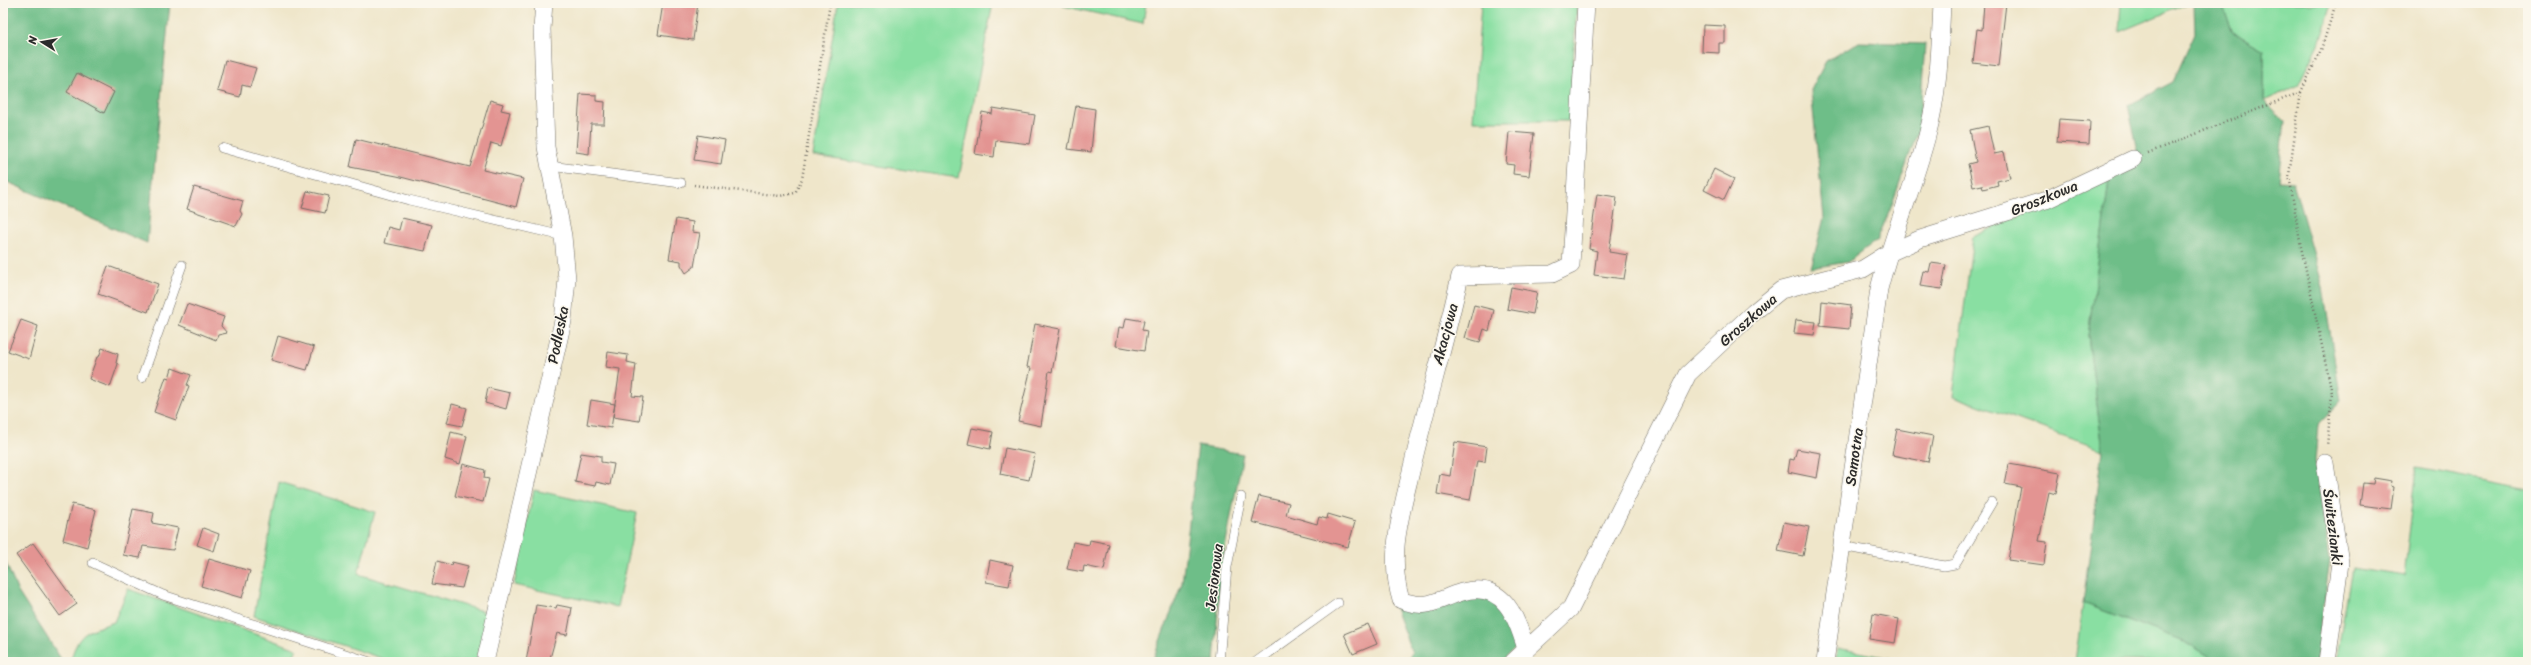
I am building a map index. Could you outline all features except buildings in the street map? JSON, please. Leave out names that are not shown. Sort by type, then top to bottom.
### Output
[{"type":"street","name":"Podleska","points":[[486,662],[563,321],[567,278],[563,236],[546,147],[542,29],[544,3]]},
{"type":"street","name":"Akacjowa","points":[[1526,649],[1518,622],[1509,607],[1487,591],[1462,592],[1428,605],[1414,605],[1401,600],[1396,584],[1394,553],[1423,419],[1460,276],[1552,274],[1572,265],[1586,3]]},
{"type":"street","name":"Samotna","points":[[1825,662],[1879,289],[1888,254],[1927,136],[1938,86],[1942,3]]},
{"type":"street","name":"Groszkowa","points":[[1513,662],[1572,608],[1688,374],[1754,312],[1781,290],[1863,269],[1888,254],[1920,239],[2046,200],[2133,159]]},
{"type":"street","name":"Świtezianki","points":[[2325,463],[2340,562],[2327,662]]},
{"type":"lane","points":[[222,148],[409,200],[563,236]]},
{"type":"lane","points":[[550,166],[682,183]]},
{"type":"lane","points":[[142,378],[182,265]]},
{"type":"lane","name":"Jesionowa","points":[[1219,662],[1228,567],[1241,497]]},
{"type":"lane","points":[[1842,546],[1944,566],[1955,564],[1992,502]]},
{"type":"lane","points":[[93,563],[163,595],[370,662]]},
{"type":"lane","points":[[1256,662],[1338,603]]},
{"type":"path","points":[[682,183],[780,196],[794,193],[802,179],[830,3]]},
{"type":"path","points":[[2325,463],[2332,393],[2300,242],[2289,175],[2301,92],[2321,50],[2336,3]]},
{"type":"path","points":[[2133,159],[2301,92]]},
{"type":"green space","points":[[3,3],[170,3],[147,243],[3,180]]},
{"type":"green space","points":[[838,3],[993,3],[959,178],[813,156]]},
{"type":"green space","points":[[1063,3],[1146,3],[1143,24],[1063,6]]},
{"type":"green space","points":[[1481,3],[1577,3],[1569,121],[1473,121]]},
{"type":"green space","points":[[2121,3],[2189,3],[2119,32]]},
{"type":"green space","points":[[2194,3],[2221,3],[2233,32],[2264,50],[2264,101],[2285,122],[2278,181],[2293,182],[2323,287],[2341,401],[2318,425],[2315,460],[2330,560],[2316,662],[2217,662],[2181,640],[2083,603],[2103,450],[2088,336],[2110,174],[2140,160],[2128,105],[2173,82],[2195,33]]},
{"type":"green space","points":[[2221,3],[2332,3],[2319,45],[2299,85],[2264,101],[2264,50],[2233,32]]},
{"type":"green space","points":[[1858,42],[1925,44],[1919,128],[1890,210],[1877,240],[1848,262],[1811,268],[1824,218],[1811,90],[1826,61]]},
{"type":"green space","points":[[2110,174],[2088,336],[2103,450],[1953,396],[1973,237]]},
{"type":"green space","points":[[1198,446],[1243,454],[1221,568],[1214,662],[1152,662],[1182,583]]},
{"type":"green space","points":[[2417,468],[2528,489],[2528,662],[2336,662],[2352,568],[2404,576]]},
{"type":"green space","points":[[279,482],[375,512],[358,574],[489,613],[477,662],[393,662],[254,616]]},
{"type":"green space","points":[[534,490],[637,513],[617,607],[514,585]]},
{"type":"green space","points":[[3,556],[18,592],[63,662],[3,662]]},
{"type":"green space","points":[[128,589],[297,649],[290,662],[70,662],[80,638],[90,631],[114,622]]},
{"type":"green space","points":[[1487,596],[1503,613],[1509,626],[1515,648],[1501,662],[1403,662],[1412,653],[1394,606],[1418,612],[1472,597]]},
{"type":"green space","points":[[2083,603],[2181,640],[2217,662],[2075,662]]},
{"type":"green space","points":[[1837,648],[1911,662],[1836,662]]}]
